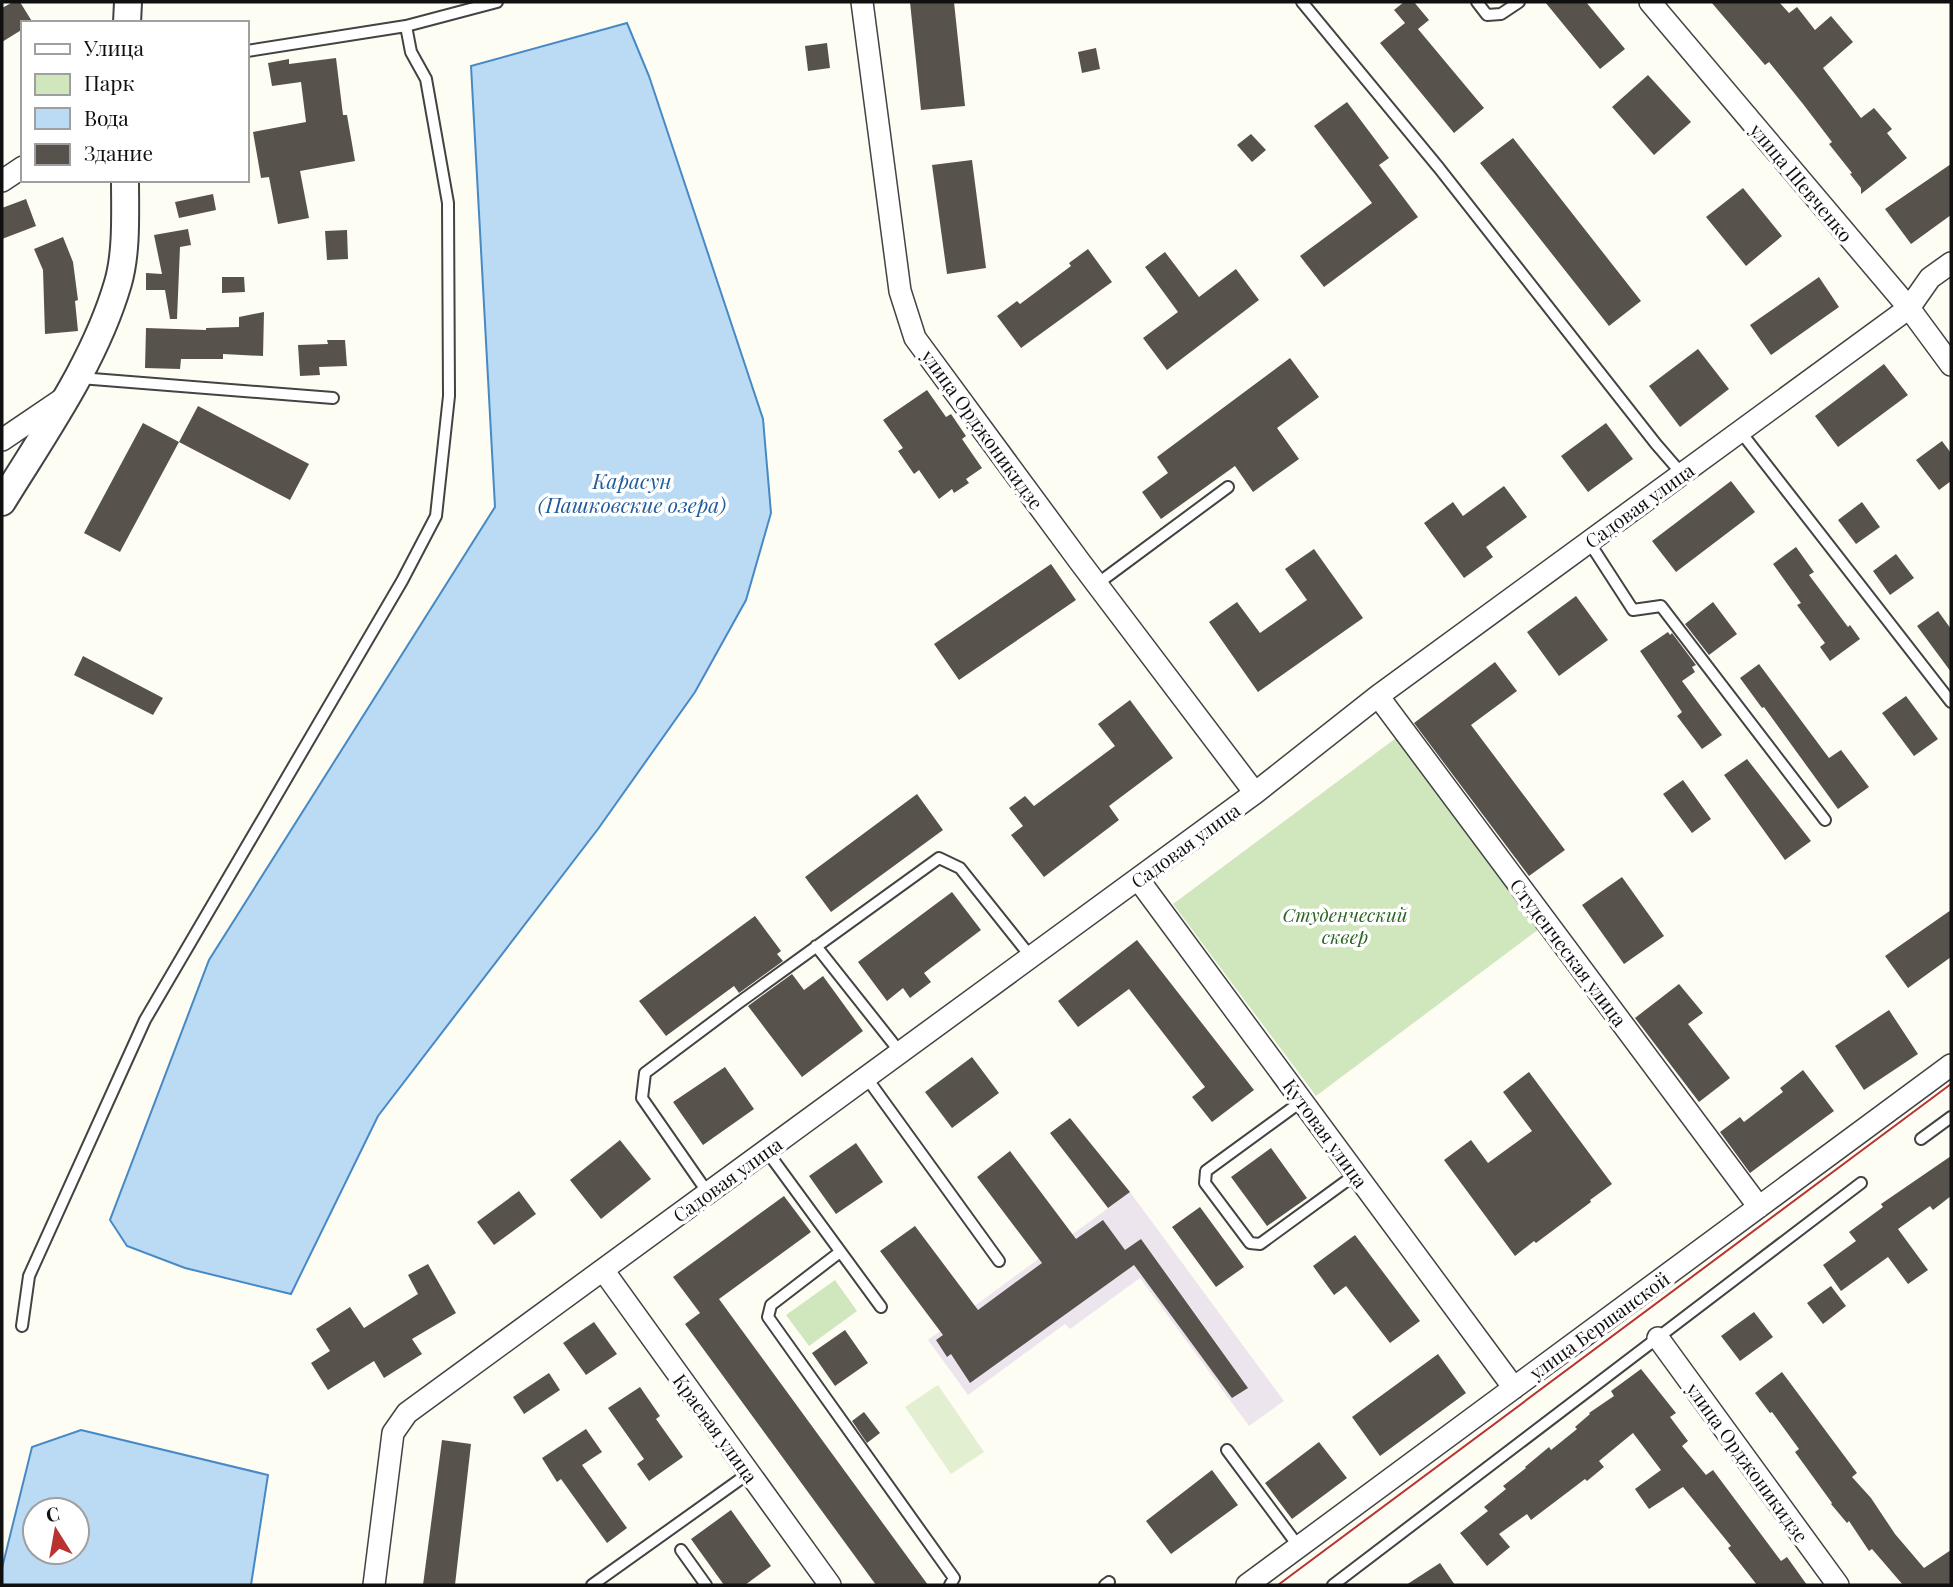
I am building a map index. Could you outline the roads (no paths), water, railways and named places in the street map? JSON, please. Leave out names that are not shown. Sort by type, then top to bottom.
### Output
[{"type":"street","points":[[127,21],[128,2]]},
{"type":"street","name":"улица Орджоникидзе","points":[[862,2],[900,291],[915,338],[1255,793]]},
{"type":"street","name":"улица Шевченко","points":[[1650,2],[1909,308],[1951,365]]},
{"type":"street","points":[[2,181],[21,168]]},
{"type":"street","points":[[2,502],[95,344],[119,281],[125,219],[125,182]]},
{"type":"street","name":"Садовая улица","points":[[373,1585],[393,1433],[407,1413],[1255,793],[1378,696],[1909,308],[1930,278],[1951,263]]},
{"type":"street","points":[[2,440],[72,387]]},
{"type":"street","name":"Студенческая улица","points":[[1378,696],[1759,1207]]},
{"type":"street","name":"Кутовая улица","points":[[1138,879],[1514,1388]]},
{"type":"street","name":"улица Бершанской","points":[[1247,1585],[1951,1065]]},
{"type":"street","name":"Краевая улица","points":[[603,1270],[830,1585]]},
{"type":"street","name":"улица Орджоникидзе","points":[[1658,1338],[1838,1585]]},
{"type":"lane","points":[[248,51],[406,26],[497,2]]},
{"type":"lane","points":[[1302,2],[1439,168],[1682,474]]},
{"type":"lane","points":[[1477,2],[1487,15],[1502,14],[1519,2]]},
{"type":"lane","points":[[22,1326],[29,1276],[145,1020],[396,593],[436,516],[450,396],[447,203],[426,79],[411,51],[406,26]]},
{"type":"lane","points":[[72,387],[333,398]]},
{"type":"lane","points":[[1740,431],[1951,702]]},
{"type":"lane","points":[[1097,584],[1228,487]]},
{"type":"lane","points":[[1589,542],[1633,610],[1661,606],[1825,820]]},
{"type":"lane","points":[[708,1193],[642,1098],[645,1073],[816,946],[939,858],[960,868],[1031,957]]},
{"type":"lane","points":[[816,946],[900,1052]]},
{"type":"lane","points":[[866,1077],[999,1261]]},
{"type":"lane","points":[[1303,1101],[1206,1171],[1205,1183],[1250,1243],[1260,1244],[1356,1174]]},
{"type":"lane","points":[[1921,1139],[1951,1117]]},
{"type":"lane","points":[[766,1150],[881,1307]]},
{"type":"lane","points":[[1333,1585],[1861,1183]]},
{"type":"lane","points":[[840,1252],[771,1305],[768,1317],[954,1578],[950,1585]]},
{"type":"lane","points":[[1227,1450],[1299,1547]]},
{"type":"lane","points":[[597,1584],[749,1473]]},
{"type":"lane","points":[[681,1550],[706,1585]]},
{"type":"water","name":"Карасун (Пашковские озера)","points":[[627,23],[649,76],[763,419],[771,513],[746,600],[695,692],[598,829],[378,1116],[291,1294],[185,1268],[127,1246],[110,1220],[209,960],[495,507],[471,66]]},
{"type":"water","points":[[81,1430],[268,1475],[251,1585],[2,1585],[2,1568],[32,1447]]},
{"type":"tram line","points":[[1278,1585],[1951,1084]]},
{"type":"park label","name":"Студенческий сквер","points":[[1345,925]]}]
